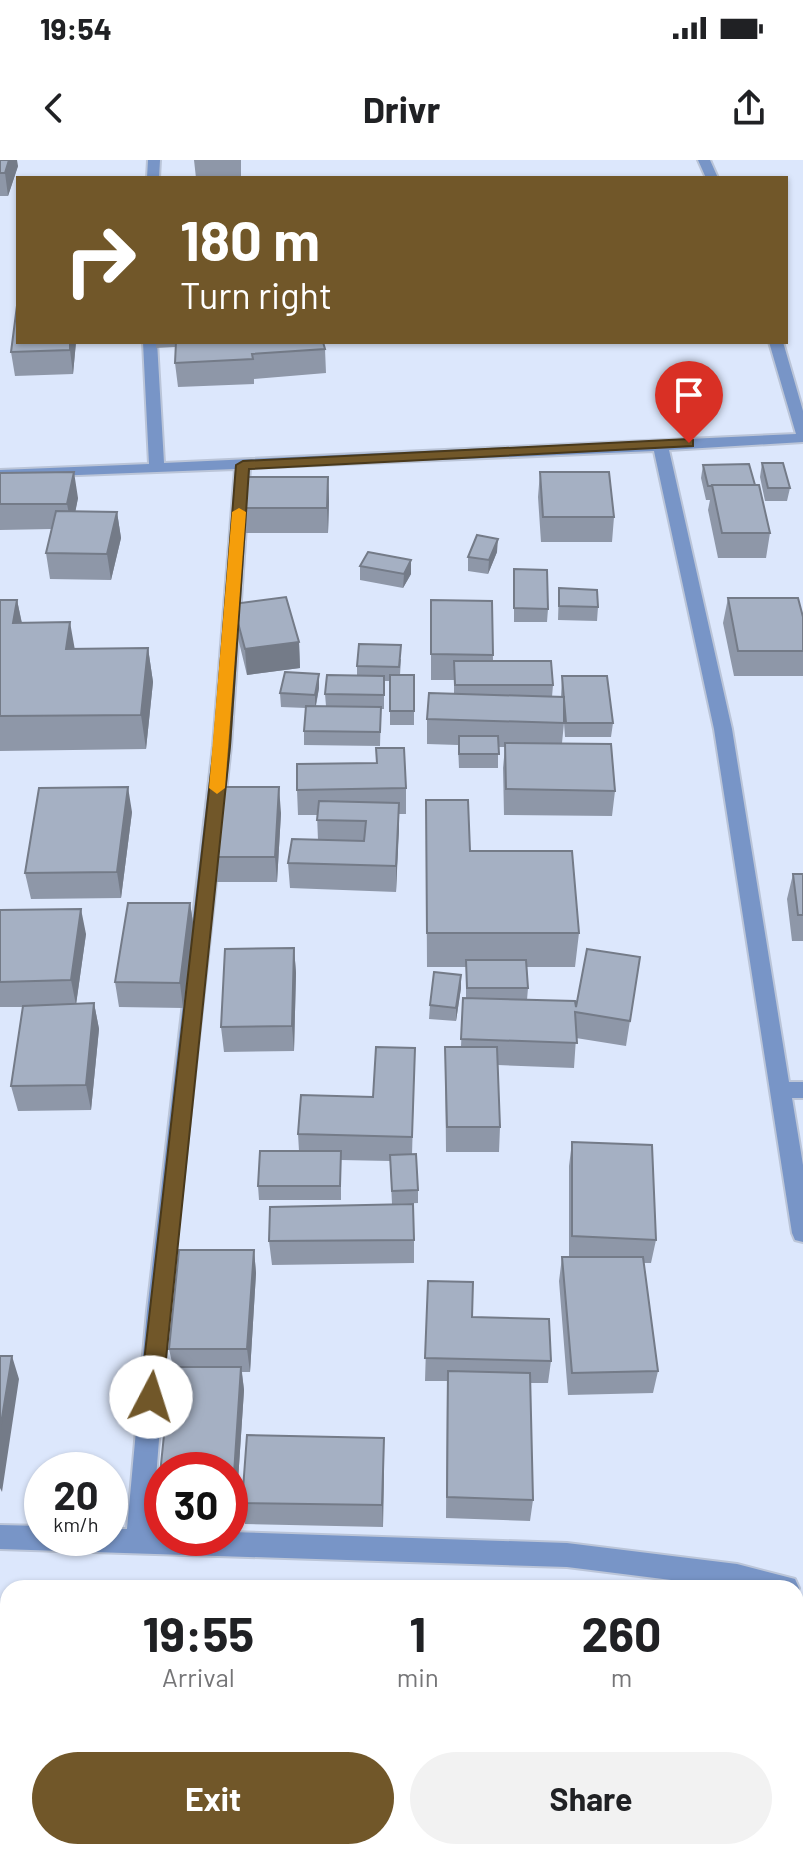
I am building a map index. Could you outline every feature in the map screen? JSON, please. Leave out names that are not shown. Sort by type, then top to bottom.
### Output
[{"type":"street","points":[[150,344],[157,469]]},
{"type":"street","points":[[0,474],[243,465],[803,436],[777,344]]},
{"type":"street","points":[[660,444],[723,729],[792,1090],[803,1233]]},
{"type":"street","points":[[139,1541],[158,1311],[222,746],[243,465]]},
{"type":"street","points":[[0,1537],[567,1555],[753,1580]]},
{"type":"building","points":[[0,160],[9,160],[5,173],[0,173]]},
{"type":"building","points":[[16,313],[16,344],[70,344],[70,350],[11,352]]},
{"type":"building","points":[[176,344],[324,344],[325,349],[252,354],[253,359],[175,363]]},
{"type":"building","points":[[762,463],[783,463],[790,488],[768,488]]},
{"type":"building","points":[[749,464],[755,485],[708,486],[703,465]]},
{"type":"building","points":[[74,472],[67,504],[0,504],[0,473]]},
{"type":"building","points":[[540,472],[609,472],[614,517],[543,517]]},
{"type":"building","points":[[247,477],[328,477],[327,508],[244,508]]},
{"type":"building","points":[[712,485],[759,485],[770,533],[722,533]]},
{"type":"building","points":[[56,511],[117,512],[107,554],[46,553]]},
{"type":"building","points":[[477,535],[498,539],[489,560],[468,557]]},
{"type":"building","points":[[368,552],[411,560],[404,574],[360,566]]},
{"type":"building","points":[[514,569],[547,570],[548,609],[514,608]]},
{"type":"building","points":[[559,588],[597,590],[598,607],[559,606]]},
{"type":"building","points":[[286,597],[299,642],[245,649],[233,604]]},
{"type":"building","points":[[728,598],[798,598],[803,617],[803,651],[738,651]]},
{"type":"building","points":[[0,600],[17,600],[13,623],[70,622],[66,649],[148,648],[141,715],[0,716]]},
{"type":"building","points":[[431,600],[492,601],[493,655],[431,654]]},
{"type":"building","points":[[359,644],[401,645],[399,667],[357,666]]},
{"type":"building","points":[[454,661],[551,661],[553,685],[455,685]]},
{"type":"building","points":[[285,672],[319,674],[315,695],[280,693]]},
{"type":"building","points":[[327,675],[384,676],[384,695],[325,694]]},
{"type":"building","points":[[390,675],[414,675],[414,711],[390,711]]},
{"type":"building","points":[[562,676],[607,676],[613,723],[566,723]]},
{"type":"building","points":[[429,693],[564,697],[564,723],[427,719]]},
{"type":"building","points":[[306,706],[381,707],[380,732],[304,731]]},
{"type":"building","points":[[459,736],[498,736],[499,754],[459,754]]},
{"type":"building","points":[[505,743],[611,744],[615,791],[506,789]]},
{"type":"building","points":[[376,748],[404,748],[406,788],[297,790],[297,764],[377,763]]},
{"type":"building","points":[[128,787],[117,872],[25,873],[39,788]]},
{"type":"building","points":[[217,787],[279,787],[275,857],[210,857]]},
{"type":"building","points":[[426,800],[468,800],[470,851],[572,851],[579,933],[427,933]]},
{"type":"building","points":[[319,801],[399,803],[396,866],[288,863],[292,839],[364,841],[366,821],[317,820]]},
{"type":"building","points":[[793,874],[803,874],[803,915],[798,915]]},
{"type":"building","points":[[128,903],[190,903],[180,983],[115,982]]},
{"type":"building","points":[[81,909],[71,980],[0,982],[0,910]]},
{"type":"building","points":[[294,948],[292,1026],[221,1027],[225,949]]},
{"type":"building","points":[[587,949],[640,957],[630,1021],[575,1012],[577,1043],[461,1039],[463,998],[575,1001],[576,1007]]},
{"type":"building","points":[[466,960],[526,960],[528,988],[467,988]]},
{"type":"building","points":[[434,972],[461,975],[456,1008],[430,1005]]},
{"type":"building","points":[[94,1003],[86,1085],[11,1086],[23,1006]]},
{"type":"building","points":[[376,1047],[415,1048],[412,1137],[298,1134],[301,1095],[373,1097]]},
{"type":"building","points":[[445,1047],[497,1047],[500,1127],[447,1127]]},
{"type":"building","points":[[572,1142],[652,1145],[656,1240],[572,1236]]},
{"type":"building","points":[[260,1151],[341,1151],[340,1186],[258,1186]]},
{"type":"building","points":[[416,1154],[418,1190],[392,1191],[390,1155]]},
{"type":"building","points":[[413,1204],[414,1240],[269,1241],[270,1207]]},
{"type":"building","points":[[179,1250],[254,1250],[247,1349],[169,1349]]},
{"type":"building","points":[[562,1257],[643,1257],[658,1371],[572,1373]]},
{"type":"building","points":[[428,1281],[473,1282],[472,1317],[549,1319],[551,1361],[425,1358]]},
{"type":"building","points":[[0,1356],[12,1356],[0,1430]]},
{"type":"building","points":[[171,1367],[241,1367],[235,1452],[162,1452]]},
{"type":"building","points":[[448,1371],[530,1373],[533,1500],[447,1497]]},
{"type":"building","points":[[247,1435],[384,1438],[382,1505],[248,1503]]},
{"type":"slow traffic","points":[[217,788],[239,512]]},
{"type":"route","points":[[151,1397],[222,746],[243,465],[689,443]]}]
